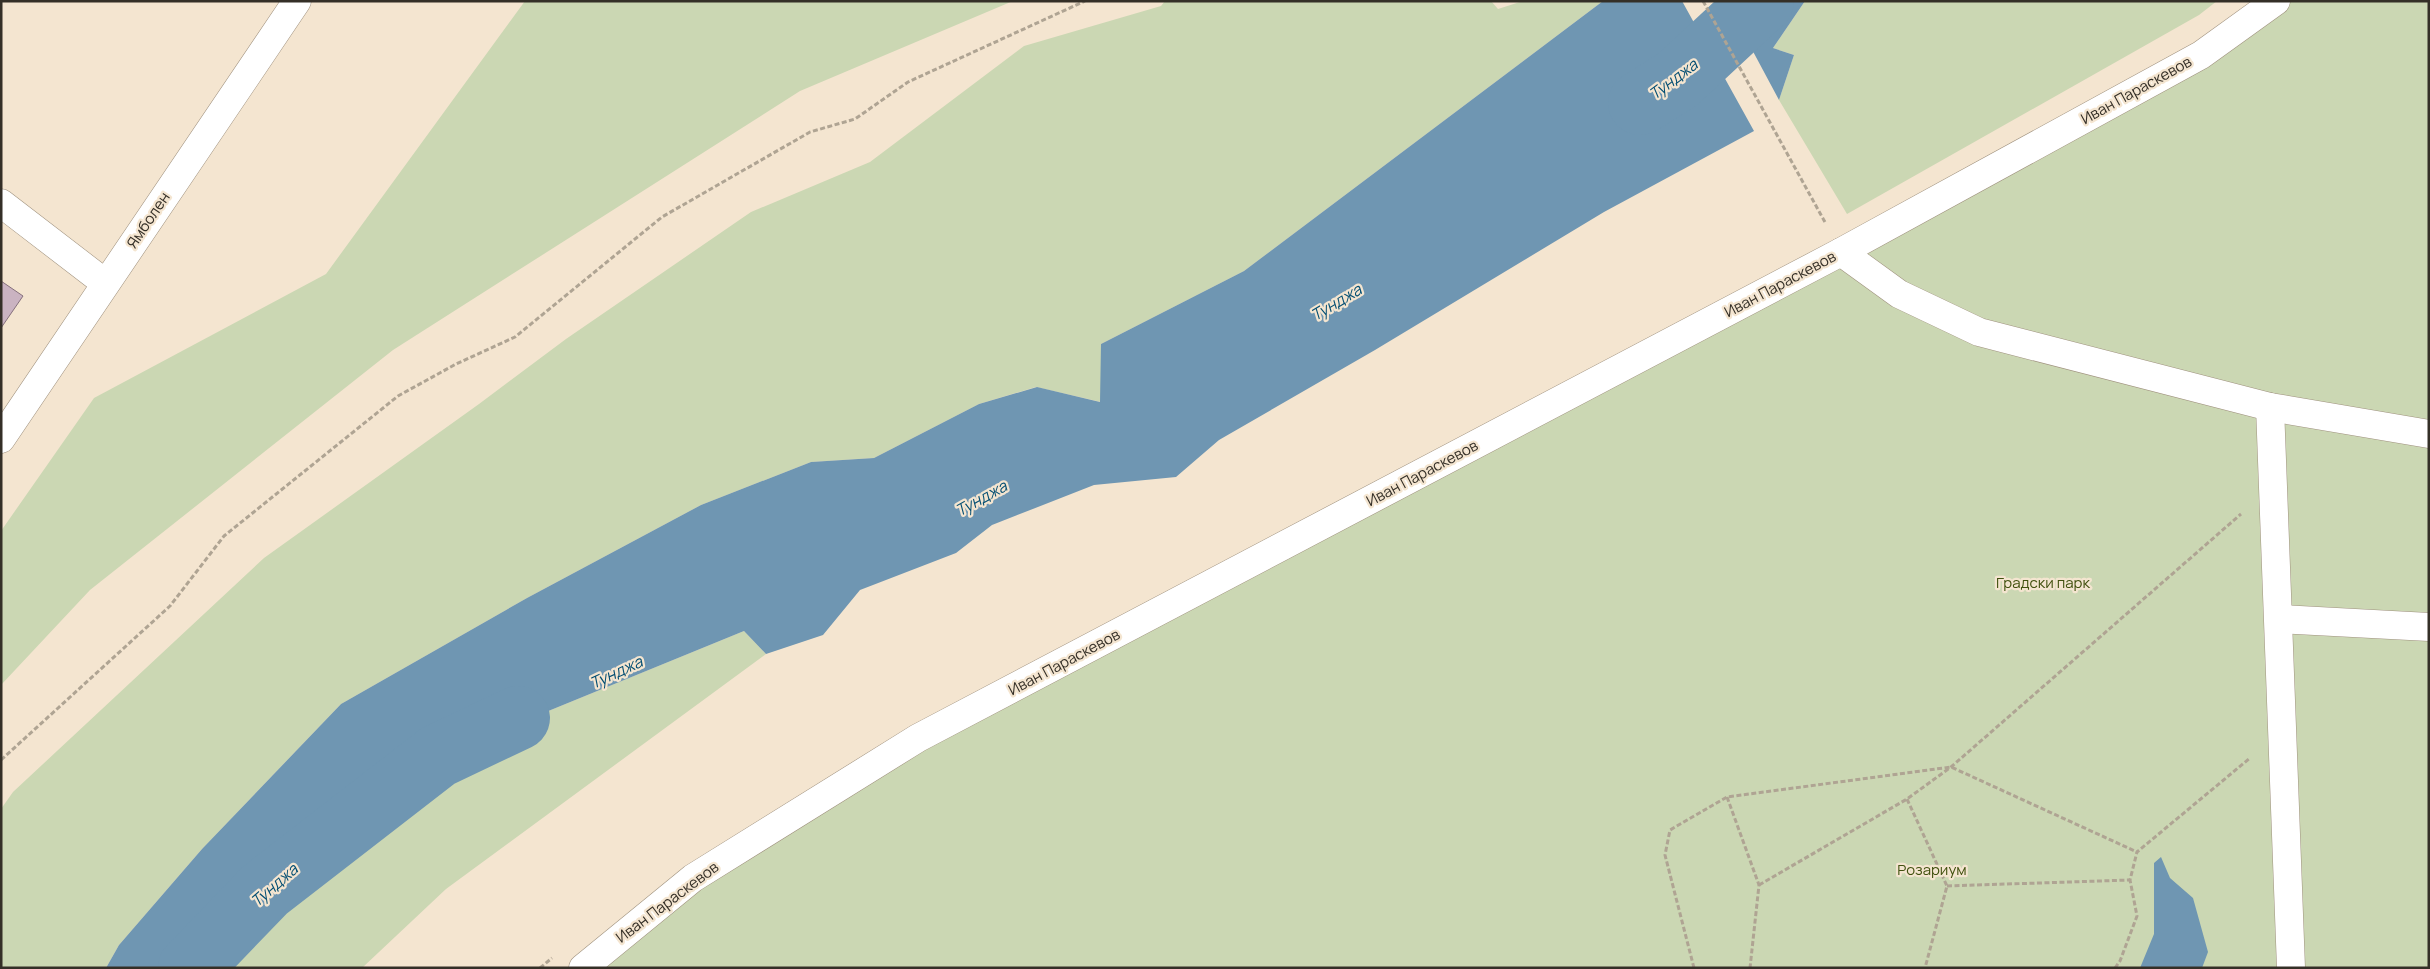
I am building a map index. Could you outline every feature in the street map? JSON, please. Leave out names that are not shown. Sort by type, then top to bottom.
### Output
[{"type":"street","name":"Ямболен","points":[[1,439],[297,1]]},
{"type":"street","name":"Иван Параскевов","points":[[583,968],[693,878],[918,738],[1836,242],[2201,55],[2276,1]]},
{"type":"street","points":[[1,203],[105,283]]},
{"type":"street","points":[[1836,242],[1899,294],[1979,332],[2270,407],[2429,434]]},
{"type":"street","points":[[2270,407],[2291,968]]},
{"type":"street","points":[[2279,619],[2429,627]]},
{"type":"path","points":[[1,760],[170,606],[224,536],[398,396],[456,364],[515,337],[662,217],[810,132],[855,119],[908,82],[1085,1]]},
{"type":"path","points":[[1703,1],[1836,242]]},
{"type":"path","points":[[1759,885],[1907,798],[1951,767],[2273,486]]},
{"type":"path","points":[[2115,968],[2120,962],[2136,916],[2130,880],[2137,852],[2283,731]]},
{"type":"path","points":[[1694,968],[1665,855],[1670,830],[1727,797],[1951,767],[2137,852]]},
{"type":"path","points":[[1727,797],[1759,885],[1750,968]]},
{"type":"path","points":[[1907,798],[1947,886],[1925,968]]},
{"type":"path","points":[[1947,886],[2130,880]]},
{"type":"green space","points":[[525,1],[1013,1],[800,91],[393,350],[90,590],[1,685],[1,531],[94,398],[326,274]]},
{"type":"green space","points":[[1165,1],[1491,1],[1498,9],[1523,1],[1603,1],[1244,271],[1101,344],[1101,402],[1036,387],[979,404],[874,458],[811,462],[701,505],[527,598],[341,704],[202,849],[119,945],[106,968],[1,968],[1,809],[13,792],[264,558],[479,404],[566,339],[751,212],[870,162],[1024,46],[1161,6]]},
{"type":"green space","points":[[1805,1],[2217,1],[2199,15],[1847,214],[1779,100],[1794,55],[1773,48]]},
{"type":"green space","name":"Градски парк","points":[[2276,1],[2429,1],[2429,968],[583,968],[693,878]]},
{"type":"green space","points":[[744,631],[766,654],[446,889],[362,968],[211,968],[265,890],[438,756]]},
{"type":"water","points":[[1603,1],[1682,1],[1754,131],[1604,212],[1375,350],[1219,440],[1176,477],[1094,485],[992,525],[956,553],[860,590],[823,635],[766,654],[744,631],[438,756],[265,890],[211,968],[106,968],[119,945],[202,849],[341,704],[527,598],[701,505],[811,462],[874,458],[979,404],[1037,387],[1100,402],[1101,344],[1244,271]]},
{"type":"water","points":[[1726,1],[1805,1],[1773,48],[1794,55],[1779,100]]},
{"type":"water","points":[[2161,857],[2170,878],[2193,898],[2208,952],[2202,968],[2140,968],[2154,934],[2154,863]]},
{"type":"building","points":[[1,281],[23,296],[1,328]]},
{"type":"waterway","name":"Тунджа","points":[[1640,103],[1677,80],[1762,1]]},
{"type":"waterway","name":"Тунджа","points":[[190,968],[265,890],[438,756],[518,718]]},
{"type":"park label","name":"Розариум","points":[[1932,869]]}]
